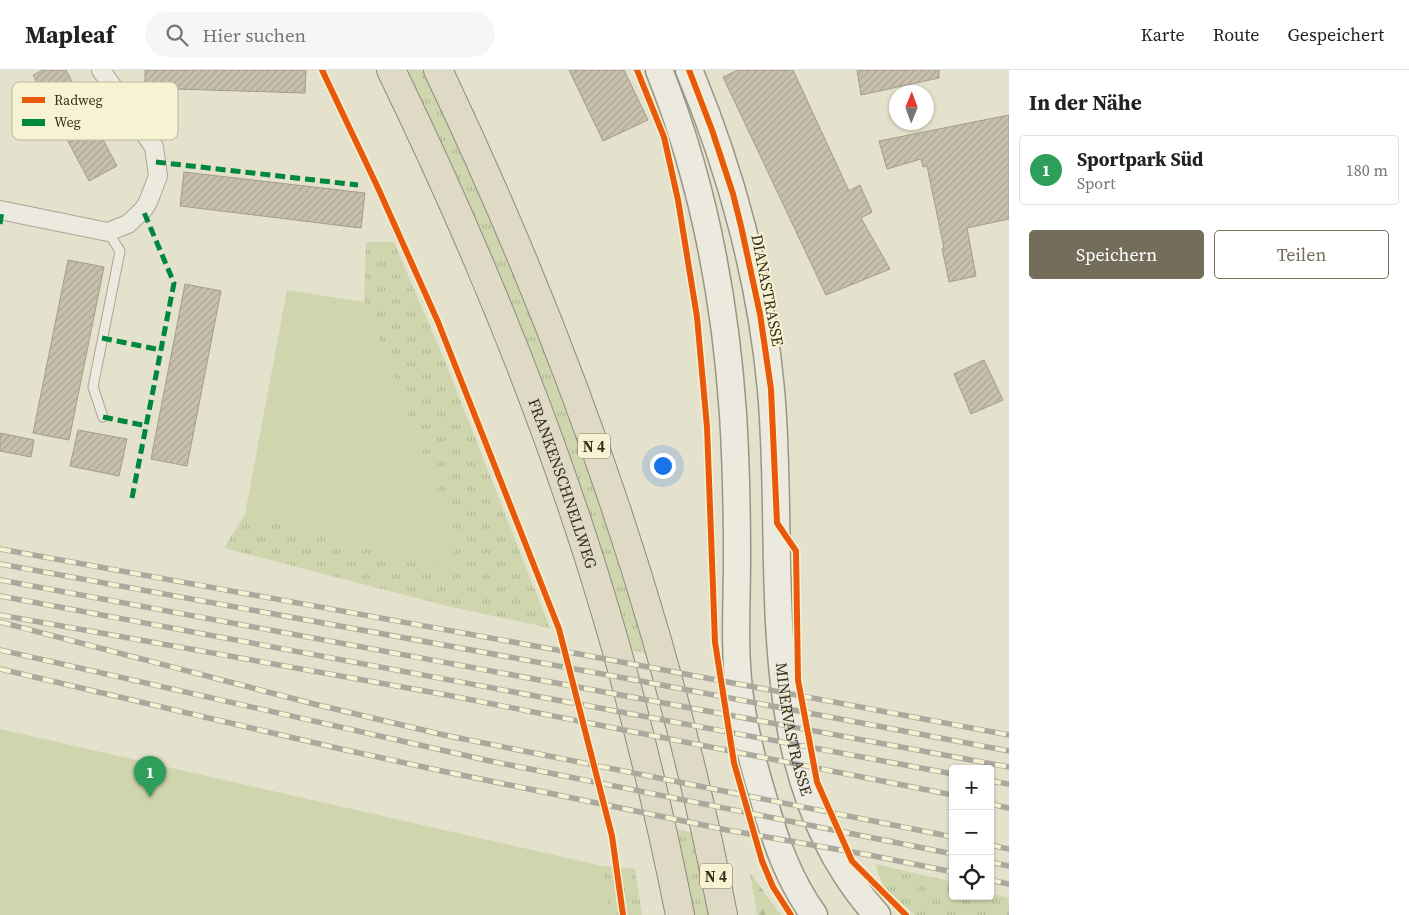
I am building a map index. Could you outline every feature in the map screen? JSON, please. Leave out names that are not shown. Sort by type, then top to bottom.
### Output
[{"type":"highway","name":"FRANKENSCHNELLWEG","points":[[391,70],[483,273],[528,385],[575,514],[613,638],[647,763],[680,915]]},
{"type":"highway","name":"N 4","points":[[438,70],[487,175],[537,293],[576,395],[622,526],[648,608],[687,750],[708,837],[723,915]]},
{"type":"main road","points":[[659,70],[684,140],[700,198],[712,248],[724,325],[732,402],[736,471],[739,689],[748,738],[773,830],[788,871],[814,915]]},
{"type":"main road","name":"DIANASTRASSE","points":[[689,70],[712,130],[730,186],[742,226],[756,291],[771,389],[777,523]]},
{"type":"main road","name":"MINERVASTRASSE","points":[[777,523],[782,660],[787,708],[795,750],[821,832],[840,868],[877,915]]},
{"type":"street","points":[[101,70],[109,82]]},
{"type":"street","points":[[0,210],[108,232],[128,224],[144,210],[158,176],[154,147],[149,140]]},
{"type":"lane","points":[[102,417],[93,387],[120,252],[108,232]]},
{"type":"green space","points":[[406,70],[423,70],[495,231],[554,372],[647,654],[629,649]]},
{"type":"green space","points":[[366,242],[394,242],[444,359],[550,628],[451,607],[224,548],[245,514],[446,567],[458,543],[364,302]]},
{"type":"green space","points":[[287,290],[364,302],[458,543],[446,567],[245,514]]},
{"type":"green space","points":[[0,729],[602,866],[609,915],[0,915]]},
{"type":"green space","points":[[676,829],[693,833],[709,915],[693,915]]},
{"type":"green space","points":[[875,864],[949,881],[949,900],[994,900],[994,894],[1009,898],[1009,915],[915,915],[884,888]]},
{"type":"green space","points":[[602,866],[635,869],[642,915],[609,915]]},
{"type":"green space","points":[[750,873],[781,915],[757,915]]},
{"type":"building","points":[[43,70],[66,70],[72,82],[37,82],[33,75]]},
{"type":"building","points":[[145,70],[306,70],[305,93],[178,89],[178,82],[145,82]]},
{"type":"building","points":[[569,70],[624,70],[648,120],[603,141]]},
{"type":"building","points":[[738,70],[793,70],[849,191],[860,185],[872,212],[861,218],[890,269],[826,295],[723,77]]},
{"type":"building","points":[[857,70],[939,70],[939,78],[907,85],[889,85],[889,89],[861,95]]},
{"type":"building","points":[[1009,115],[1009,219],[967,228],[976,276],[949,282],[927,166],[923,167],[921,159],[887,169],[879,141]]},
{"type":"building","points":[[67,140],[103,140],[117,166],[89,181]]},
{"type":"building","points":[[184,172],[365,193],[361,228],[180,206]]},
{"type":"building","points":[[68,260],[104,267],[69,440],[33,433]]},
{"type":"building","points":[[185,284],[221,291],[187,466],[151,459]]},
{"type":"building","points":[[984,360],[1003,400],[971,414],[954,374]]},
{"type":"building","points":[[78,430],[127,439],[119,476],[70,466]]},
{"type":"building","points":[[0,433],[34,440],[31,457],[0,451]]},
{"type":"railway","points":[[0,549],[579,654],[1009,735]]},
{"type":"railway","points":[[0,564],[635,680],[1009,751]]},
{"type":"railway","points":[[0,580],[1009,767]]},
{"type":"railway","points":[[0,596],[949,773]]},
{"type":"railway","points":[[0,615],[447,695],[949,794]]},
{"type":"railway","points":[[0,622],[314,704],[444,735],[949,836]]},
{"type":"railway","points":[[0,650],[490,761],[949,853]]},
{"type":"railway","points":[[0,669],[442,771],[727,830],[949,871]]},
{"type":"railway","points":[[994,782],[1009,784]]},
{"type":"railway","points":[[994,805],[1009,808]]},
{"type":"railway","points":[[994,846],[1009,849]]},
{"type":"railway","points":[[994,863],[1009,866]]},
{"type":"railway","points":[[994,881],[1009,884]]},
{"type":"marked path","points":[[156,162],[358,185]]},
{"type":"marked path","points":[[132,498],[174,283],[143,210]]},
{"type":"marked path","points":[[0,224],[2,211]]},
{"type":"marked path","points":[[102,338],[161,350]]},
{"type":"marked path","points":[[103,417],[147,426]]},
{"type":"cycle path","points":[[322,70],[378,188],[438,322],[559,629],[612,836],[623,915]]},
{"type":"cycle path","points":[[637,70],[664,137],[678,200],[697,317],[707,427],[715,642],[734,763],[762,861],[773,887],[791,915]]},
{"type":"cycle path","points":[[689,70],[712,130],[733,194],[760,314],[771,389],[777,523],[796,551],[798,680],[817,782],[852,861],[906,915]]},
{"type":"place","name":"Sportpark Süd","points":[[150,797]]}]
